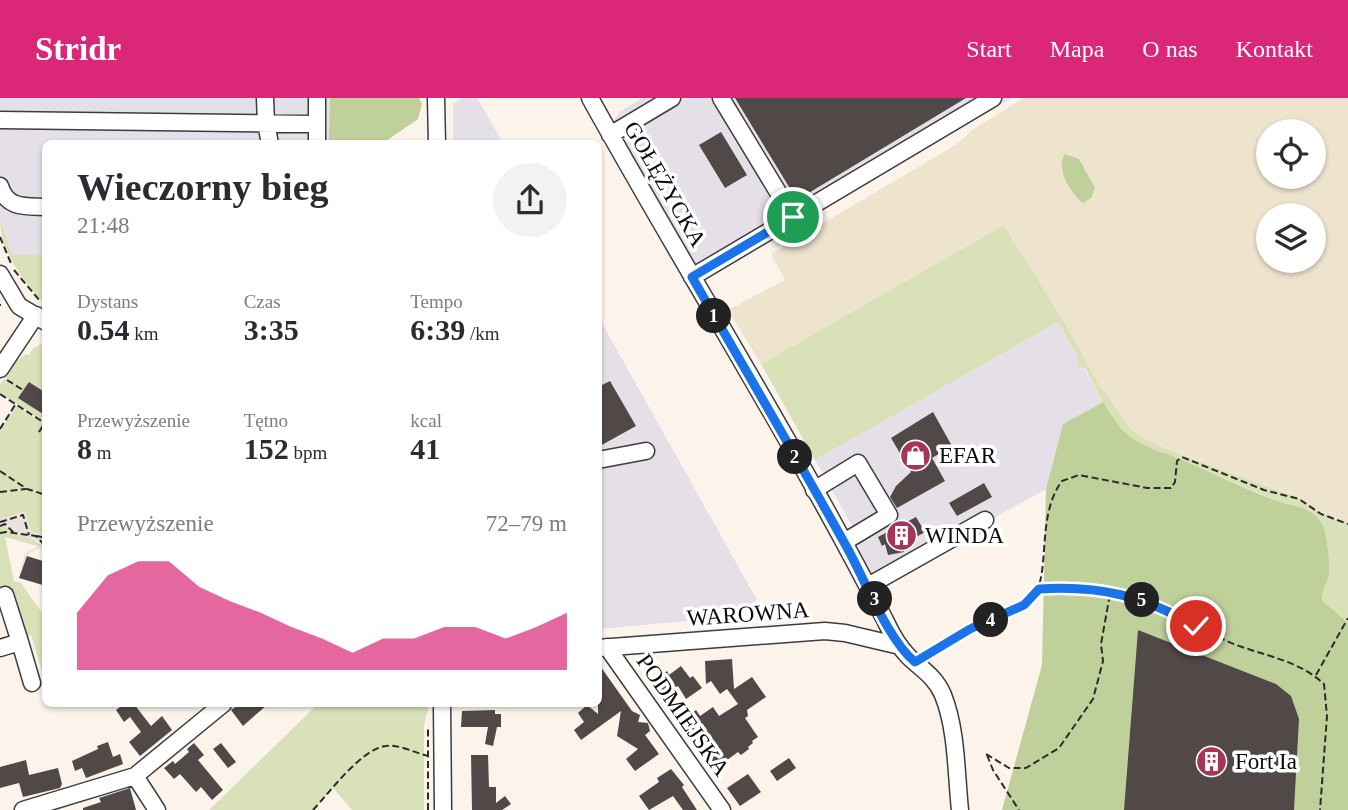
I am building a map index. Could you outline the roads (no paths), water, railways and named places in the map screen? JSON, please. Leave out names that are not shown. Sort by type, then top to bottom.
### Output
[{"type":"street","points":[[265,98],[269,140]]},
{"type":"street","points":[[317,98],[317,140]]},
{"type":"street","points":[[436,98],[437,140]]},
{"type":"street","name":"GOŁĘŻYCKA","points":[[590,98],[844,542],[900,646],[932,676],[945,702],[951,728],[960,810]]},
{"type":"street","points":[[610,135],[671,98]]},
{"type":"street","points":[[721,98],[793,217]]},
{"type":"street","points":[[692,277],[993,98]]},
{"type":"street","points":[[0,120],[317,124]]},
{"type":"street","points":[[0,186],[8,200],[16,206],[42,206]]},
{"type":"street","points":[[2,373],[41,314],[3,279]]},
{"type":"street","points":[[602,459],[646,451]]},
{"type":"street","points":[[814,490],[858,463],[889,514],[844,542]]},
{"type":"street","points":[[868,586],[985,520]]},
{"type":"street","points":[[5,595],[32,683]]},
{"type":"street","name":"WAROWNA","points":[[603,648],[825,631],[900,646]]},
{"type":"street","points":[[0,648],[20,642]]},
{"type":"street","name":"PODMIEJSKA","points":[[603,648],[722,810]]},
{"type":"street","points":[[23,810],[135,776],[219,707]]},
{"type":"street","points":[[442,707],[443,810]]},
{"type":"street","points":[[135,776],[157,810]]},
{"type":"place","name":"EFAR","points":[[916,455]]},
{"type":"place","name":"WINDA","points":[[902,535]]},
{"type":"place","name":"Fort Ia","points":[[1212,761]]}]
